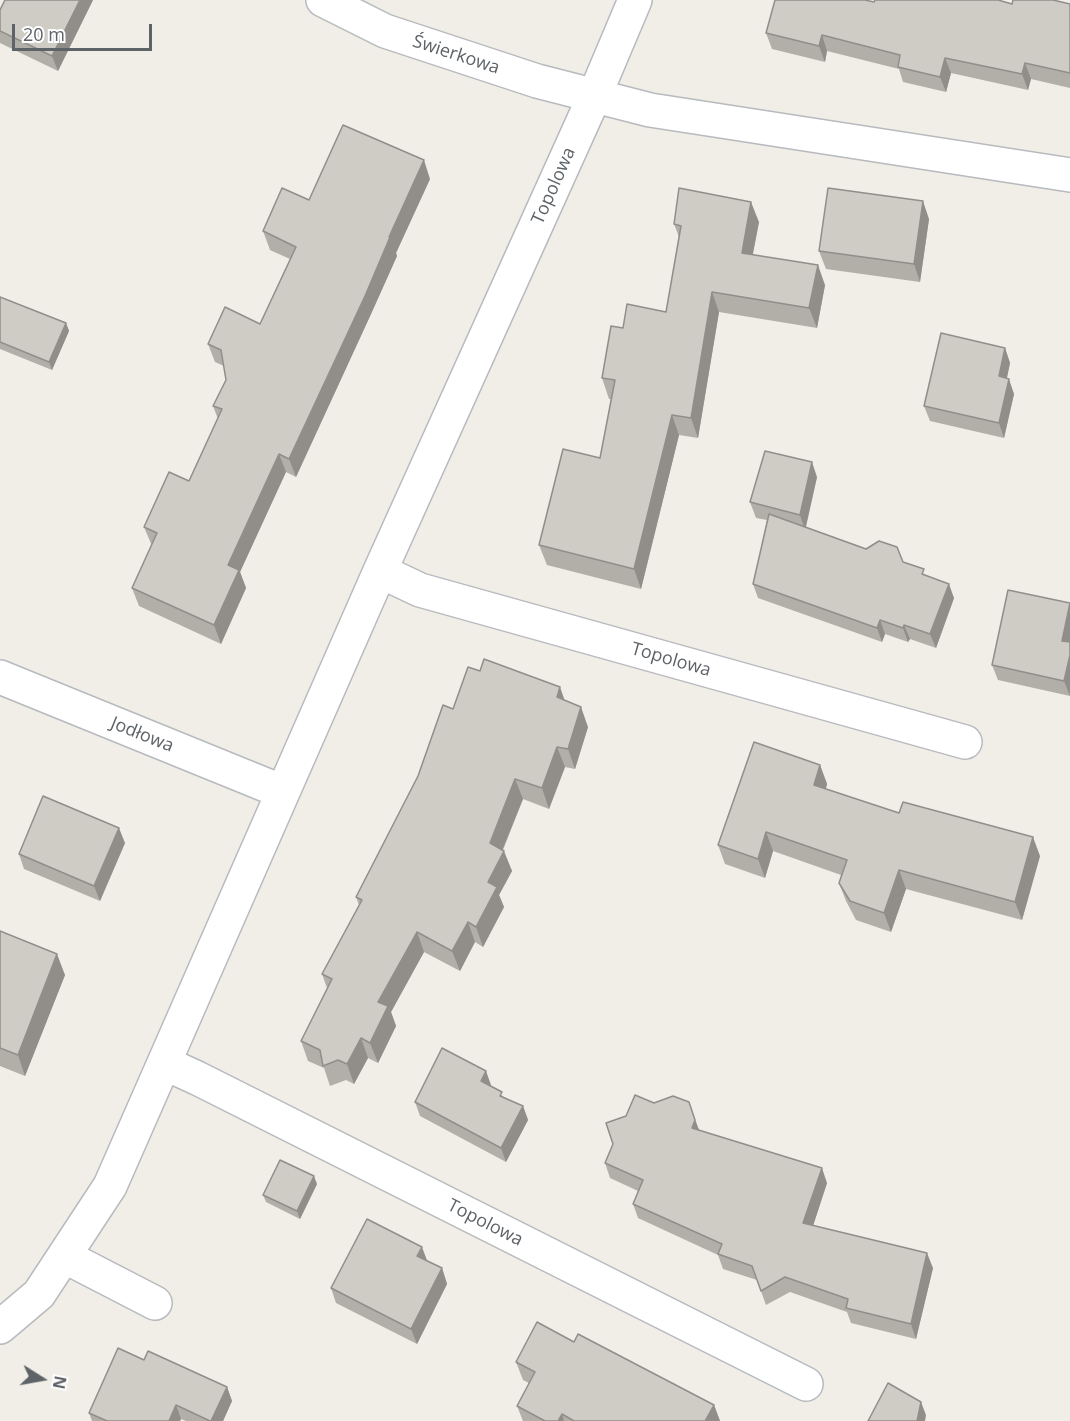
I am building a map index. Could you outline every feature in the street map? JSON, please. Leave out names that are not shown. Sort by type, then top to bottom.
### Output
[{"type":"street","name":"Świerkowa","points":[[323,0],[385,31],[537,81],[594,97]]},
{"type":"street","name":"Topolowa","points":[[0,1327],[39,1294],[110,1186],[380,571],[594,97],[635,0]]},
{"type":"street","points":[[594,97],[650,110],[1070,175]]},
{"type":"street","name":"Topolowa","points":[[380,571],[420,590],[965,742]]},
{"type":"street","name":"Jodłowa","points":[[0,677],[283,792]]},
{"type":"street","name":"Topolowa","points":[[164,1063],[197,1077],[806,1384]]},
{"type":"street","points":[[64,1256],[155,1303]]},
{"type":"building","points":[[5,0],[80,0],[52,56],[0,31],[0,10]]},
{"type":"building","points":[[775,0],[865,0],[874,2],[875,0],[998,0],[1012,4],[1013,0],[1053,0],[1070,4],[1070,73],[1025,63],[1022,74],[945,58],[940,77],[898,67],[900,55],[822,35],[819,46],[766,33]]},
{"type":"building","points":[[343,125],[424,160],[365,296],[289,459],[279,454],[228,565],[239,570],[214,625],[132,588],[157,533],[144,527],[169,472],[189,481],[222,409],[213,406],[226,380],[221,350],[208,344],[225,307],[260,324],[296,247],[263,231],[282,188],[309,200]]},
{"type":"building","points":[[679,188],[751,202],[742,253],[818,265],[809,308],[712,292],[691,418],[672,415],[634,569],[539,545],[563,449],[600,458],[615,380],[602,378],[611,326],[623,328],[627,304],[666,312],[681,226],[674,224]]},
{"type":"building","points":[[828,188],[923,201],[914,264],[819,251]]},
{"type":"building","points":[[0,297],[66,323],[49,362],[0,342]]},
{"type":"building","points":[[941,333],[1005,348],[999,376],[1009,379],[999,423],[924,406]]},
{"type":"building","points":[[765,451],[812,462],[800,515],[750,502]]},
{"type":"building","points":[[769,514],[866,549],[879,541],[897,547],[903,562],[924,569],[922,574],[949,584],[930,634],[880,620],[877,628],[753,584]]},
{"type":"building","points":[[1008,590],[1070,603],[1062,641],[1070,642],[1070,655],[1064,681],[992,665]]},
{"type":"building","points":[[484,659],[560,687],[557,697],[581,707],[568,749],[557,747],[542,788],[515,779],[490,843],[504,851],[488,882],[497,887],[476,927],[468,922],[452,951],[417,932],[378,1002],[388,1006],[370,1043],[361,1038],[347,1064],[338,1060],[323,1066],[320,1050],[301,1041],[332,979],[322,974],[362,900],[356,897],[418,776],[443,705],[453,709],[468,667],[480,671]]},
{"type":"building","points":[[754,742],[820,765],[814,785],[899,813],[903,802],[1033,837],[1015,902],[899,870],[884,913],[850,901],[839,883],[847,860],[766,832],[758,859],[718,845]]},
{"type":"building","points":[[43,796],[119,828],[94,886],[19,854]]},
{"type":"building","points":[[0,931],[57,954],[18,1055],[0,1048]]},
{"type":"building","points":[[442,1048],[486,1071],[481,1081],[502,1092],[500,1096],[523,1106],[501,1148],[415,1102]]},
{"type":"building","points":[[635,1095],[654,1103],[673,1096],[689,1102],[695,1120],[692,1128],[822,1168],[803,1223],[927,1253],[911,1324],[846,1308],[848,1299],[785,1277],[761,1291],[752,1266],[718,1254],[722,1244],[633,1204],[643,1180],[605,1163],[613,1144],[606,1123],[626,1116]]},
{"type":"building","points":[[280,1160],[314,1176],[297,1211],[263,1195]]},
{"type":"building","points":[[367,1219],[422,1247],[417,1256],[442,1268],[411,1329],[331,1288]]},
{"type":"building","points":[[537,1322],[574,1342],[578,1334],[714,1405],[705,1421],[574,1421],[562,1414],[558,1421],[545,1421],[517,1406],[535,1372],[516,1362]]},
{"type":"building","points":[[118,1348],[144,1360],[148,1351],[227,1387],[211,1421],[176,1405],[169,1421],[107,1421],[89,1413]]},
{"type":"building","points":[[888,1383],[921,1402],[917,1421],[868,1421]]}]
